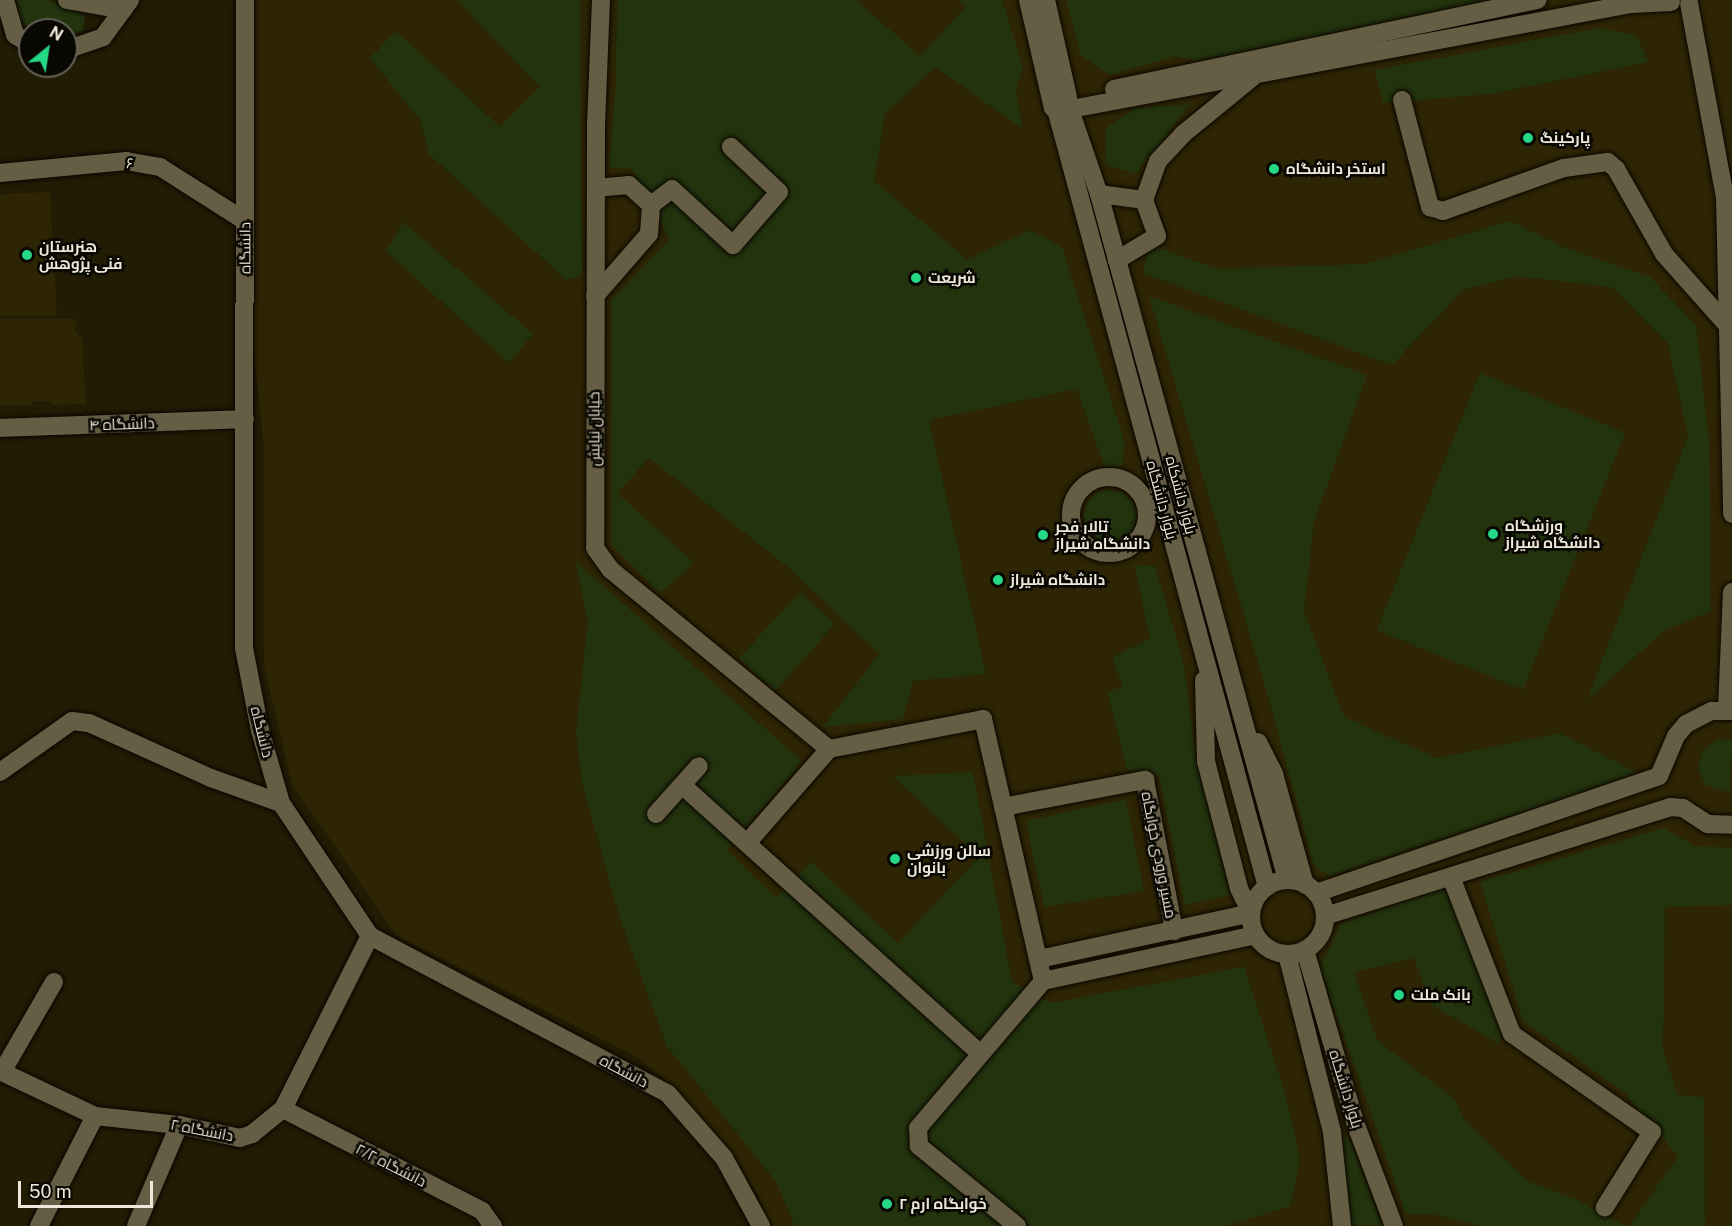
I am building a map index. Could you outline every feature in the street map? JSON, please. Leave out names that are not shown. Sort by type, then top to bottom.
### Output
[{"type":"street","points":[[5,0],[15,34],[18,36]]},
{"type":"street","points":[[67,0],[126,5]]},
{"type":"street","name":"دانشگاه","points":[[245,0],[244,648],[260,730],[281,803],[370,936],[668,1094],[724,1158],[761,1226]]},
{"type":"street","name":"خیابان نیایش","points":[[601,0],[596,188],[592,534],[602,560],[830,748]]},
{"type":"street","name":"بلوار دانشکاه","points":[[1028,0],[1099,194],[1287,880]]},
{"type":"street","name":"بلوار دانشکاه","points":[[1046,0],[1065,105]]},
{"type":"street","points":[[1065,105],[1538,0]]},
{"type":"street","points":[[1140,90],[1257,74],[1631,4],[1680,1],[1725,197],[1732,514]]},
{"type":"street","points":[[78,46],[103,37],[126,5]]},
{"type":"street","points":[[1117,260],[1157,236],[1144,200],[1158,161],[1183,134],[1257,74]]},
{"type":"street","points":[[1402,100],[1430,207],[1443,211],[1564,168],[1608,162],[1616,169],[1664,254],[1729,327]]},
{"type":"street","name":"بلوار دانشگاه","points":[[1065,105],[1204,658],[1267,887]]},
{"type":"street","points":[[595,296],[649,234],[651,205],[672,189],[733,244],[779,192],[731,147]]},
{"type":"street","name":"۶","points":[[0,173],[126,161],[160,167],[245,221]]},
{"type":"street","points":[[596,188],[629,186],[651,205]]},
{"type":"street","points":[[1099,194],[1144,200]]},
{"type":"street","name":"۴ دانشگاه","points":[[0,428],[245,419]]},
{"type":"street","points":[[1107,478],[1126,482],[1141,495],[1146,507],[1147,519],[1138,540],[1117,552],[1094,550],[1076,535],[1072,524],[1076,498],[1095,480],[1107,478]]},
{"type":"street","points":[[1251,913],[1254,903],[1267,887],[1287,880],[1311,889],[1659,776],[1676,736],[1686,724],[1712,711],[1730,711],[1732,592]]},
{"type":"street","points":[[1204,658],[1206,761],[1239,888],[1251,913],[1255,935],[1269,949],[1287,954],[1305,950],[1320,936],[1325,916],[1311,889],[1274,774],[1240,709]]},
{"type":"street","points":[[747,843],[830,748],[983,719],[1039,959],[1042,981]]},
{"type":"street","points":[[0,772],[20,761],[57,727],[72,721],[89,723],[212,778],[281,803]]},
{"type":"street","points":[[656,814],[699,766]]},
{"type":"street","name":"مسیر ورودی خوابگاه","points":[[1003,807],[1145,780],[1174,931]]},
{"type":"street","points":[[682,785],[980,1053]]},
{"type":"street","points":[[1325,916],[1670,807],[1683,808],[1708,824],[1732,825]]},
{"type":"street","points":[[1451,877],[1512,1034],[1652,1132],[1605,1207]]},
{"type":"street","points":[[1039,959],[1251,913]]},
{"type":"street","points":[[1017,1226],[919,1146],[918,1128],[1042,981],[1255,935]]},
{"type":"street","name":"۲ دانشگاه","points":[[1,1071],[95,1116],[179,1125],[240,1138],[252,1134],[283,1109],[370,936]]},
{"type":"street","name":"بلوار دانشگاه","points":[[1305,950],[1356,1125],[1394,1226]]},
{"type":"street","name":"بلوار دانشگاه","points":[[1287,954],[1332,1132],[1342,1226]]},
{"type":"street","points":[[1,1071],[54,982]]},
{"type":"street","name":"۲/۲ دانشگاه","points":[[283,1109],[482,1211],[493,1226]]},
{"type":"street","points":[[39,1226],[95,1116]]},
{"type":"street","points":[[136,1226],[179,1125]]},
{"type":"street","points":[[1332,1132],[1356,1125]]},
{"type":"shaded area","name":"دانشگاه شیراز","points":[[254,0],[1732,0],[1732,1226],[770,1226],[758,1195],[724,1145],[664,1078],[637,1057],[397,936],[292,784],[264,666],[264,449],[248,293]]},
{"type":"shaded area","name":"هنرستان فنی پژوهش","points":[[50,192],[57,316],[0,316],[0,194]]},
{"type":"shaded area","points":[[0,319],[76,319],[75,331],[82,338],[86,404],[53,405],[51,401],[33,401],[32,405],[0,406]]},
{"type":"green space","points":[[16,0],[48,0],[85,16],[83,30],[78,33],[78,18],[20,18]]},
{"type":"green space","points":[[457,0],[580,0],[582,275],[566,280],[429,154],[420,120],[370,58],[396,31],[500,127],[540,87]]},
{"type":"green space","points":[[617,0],[856,0],[920,56],[966,7],[958,0],[1002,0],[1023,68],[1016,88],[1022,128],[935,67],[885,114],[874,181],[967,259],[1031,230],[1062,247],[1124,440],[1123,465],[1105,468],[1077,389],[929,420],[986,674],[913,681],[903,719],[823,727],[879,654],[788,567],[649,458],[617,493],[694,563],[660,593],[611,544],[611,300],[670,240],[632,169],[609,167],[616,85]]},
{"type":"green space","points":[[1066,0],[1487,0],[1197,61],[1175,56],[1110,75],[1081,56]]},
{"type":"green space","points":[[1599,28],[1636,35],[1649,62],[1490,94],[1383,103],[1375,70]]},
{"type":"green space","points":[[1190,104],[1136,174],[1105,164],[1106,128],[1135,108]]},
{"type":"green space","points":[[1510,221],[1565,248],[1650,277],[1696,325],[1709,441],[1711,611],[1664,631],[1587,700],[1688,437],[1668,344],[1612,287],[1516,276],[1463,290],[1392,365],[1143,273],[1150,245],[1217,269],[1365,264]]},
{"type":"green space","points":[[403,222],[533,334],[509,363],[386,251]]},
{"type":"green space","points":[[1149,296],[1367,375],[1314,522],[1304,611],[1344,717],[1436,758],[1560,733],[1637,773],[1330,876],[1314,866],[1268,696]]},
{"type":"green space","points":[[1480,373],[1625,433],[1523,690],[1377,630]]},
{"type":"green space","points":[[1110,490],[1120,492],[1128,498],[1134,506],[1136,516],[1134,526],[1128,534],[1120,540],[1110,542],[1100,540],[1092,534],[1086,526],[1084,516],[1086,506],[1092,498],[1100,492]]},
{"type":"green space","points":[[575,561],[802,761],[727,850],[776,898],[811,862],[898,943],[979,857],[893,776],[973,772],[1012,982],[1051,1003],[1244,967],[1286,1096],[1300,1160],[1290,1206],[1226,1226],[795,1226],[776,1182],[667,1046],[620,919],[582,783],[576,733],[588,620]]},
{"type":"green space","points":[[1135,565],[1155,566],[1184,664],[1196,762],[1231,895],[1185,905],[1159,776],[1127,770],[1107,691],[1123,687],[1112,657],[1150,639]]},
{"type":"green space","points":[[800,592],[835,624],[775,691],[739,658]]},
{"type":"green space","points":[[1717,740],[1732,740],[1730,793],[1705,785],[1698,768],[1702,751]]},
{"type":"green space","points":[[1126,799],[1144,891],[1044,907],[1026,821]]},
{"type":"green space","points":[[1664,828],[1695,846],[1732,848],[1732,905],[1665,907],[1663,1051],[1678,1095],[1704,1097],[1705,1226],[1630,1226],[1678,1156],[1624,1092],[1523,1021],[1480,882]]},
{"type":"green space","points":[[1444,888],[1504,1034],[1498,1043],[1431,1005],[1414,958],[1354,972],[1377,1040],[1455,1099],[1463,1118],[1527,1181],[1575,1199],[1626,1226],[1481,1226],[1432,1214],[1406,1214],[1320,968],[1341,923]]},
{"type":"green space","points":[[1349,1138],[1382,1225],[1350,1226],[1340,1139]]},
{"type":"place","name":"پارکینگ","points":[[1528,138]]},
{"type":"place","name":"استخر دانشگاه","points":[[1274,169]]},
{"type":"place","name":"هنرستان فنی پژوهش","points":[[27,255]]},
{"type":"place","name":"شریعت","points":[[916,278]]},
{"type":"place","name":"ورزشگاه دانشگاه شیراز","points":[[1493,534]]},
{"type":"place","name":"تالار فجر دانشگاه شیراز","points":[[1043,535]]},
{"type":"place","name":"دانشگاه شیراز","points":[[998,580]]},
{"type":"place","name":"سالن ورزشی بانوان","points":[[895,859]]},
{"type":"place","name":"بانک ملت","points":[[1399,995]]},
{"type":"place","name":"خوابگاه ارم ۲","points":[[887,1204]]}]
